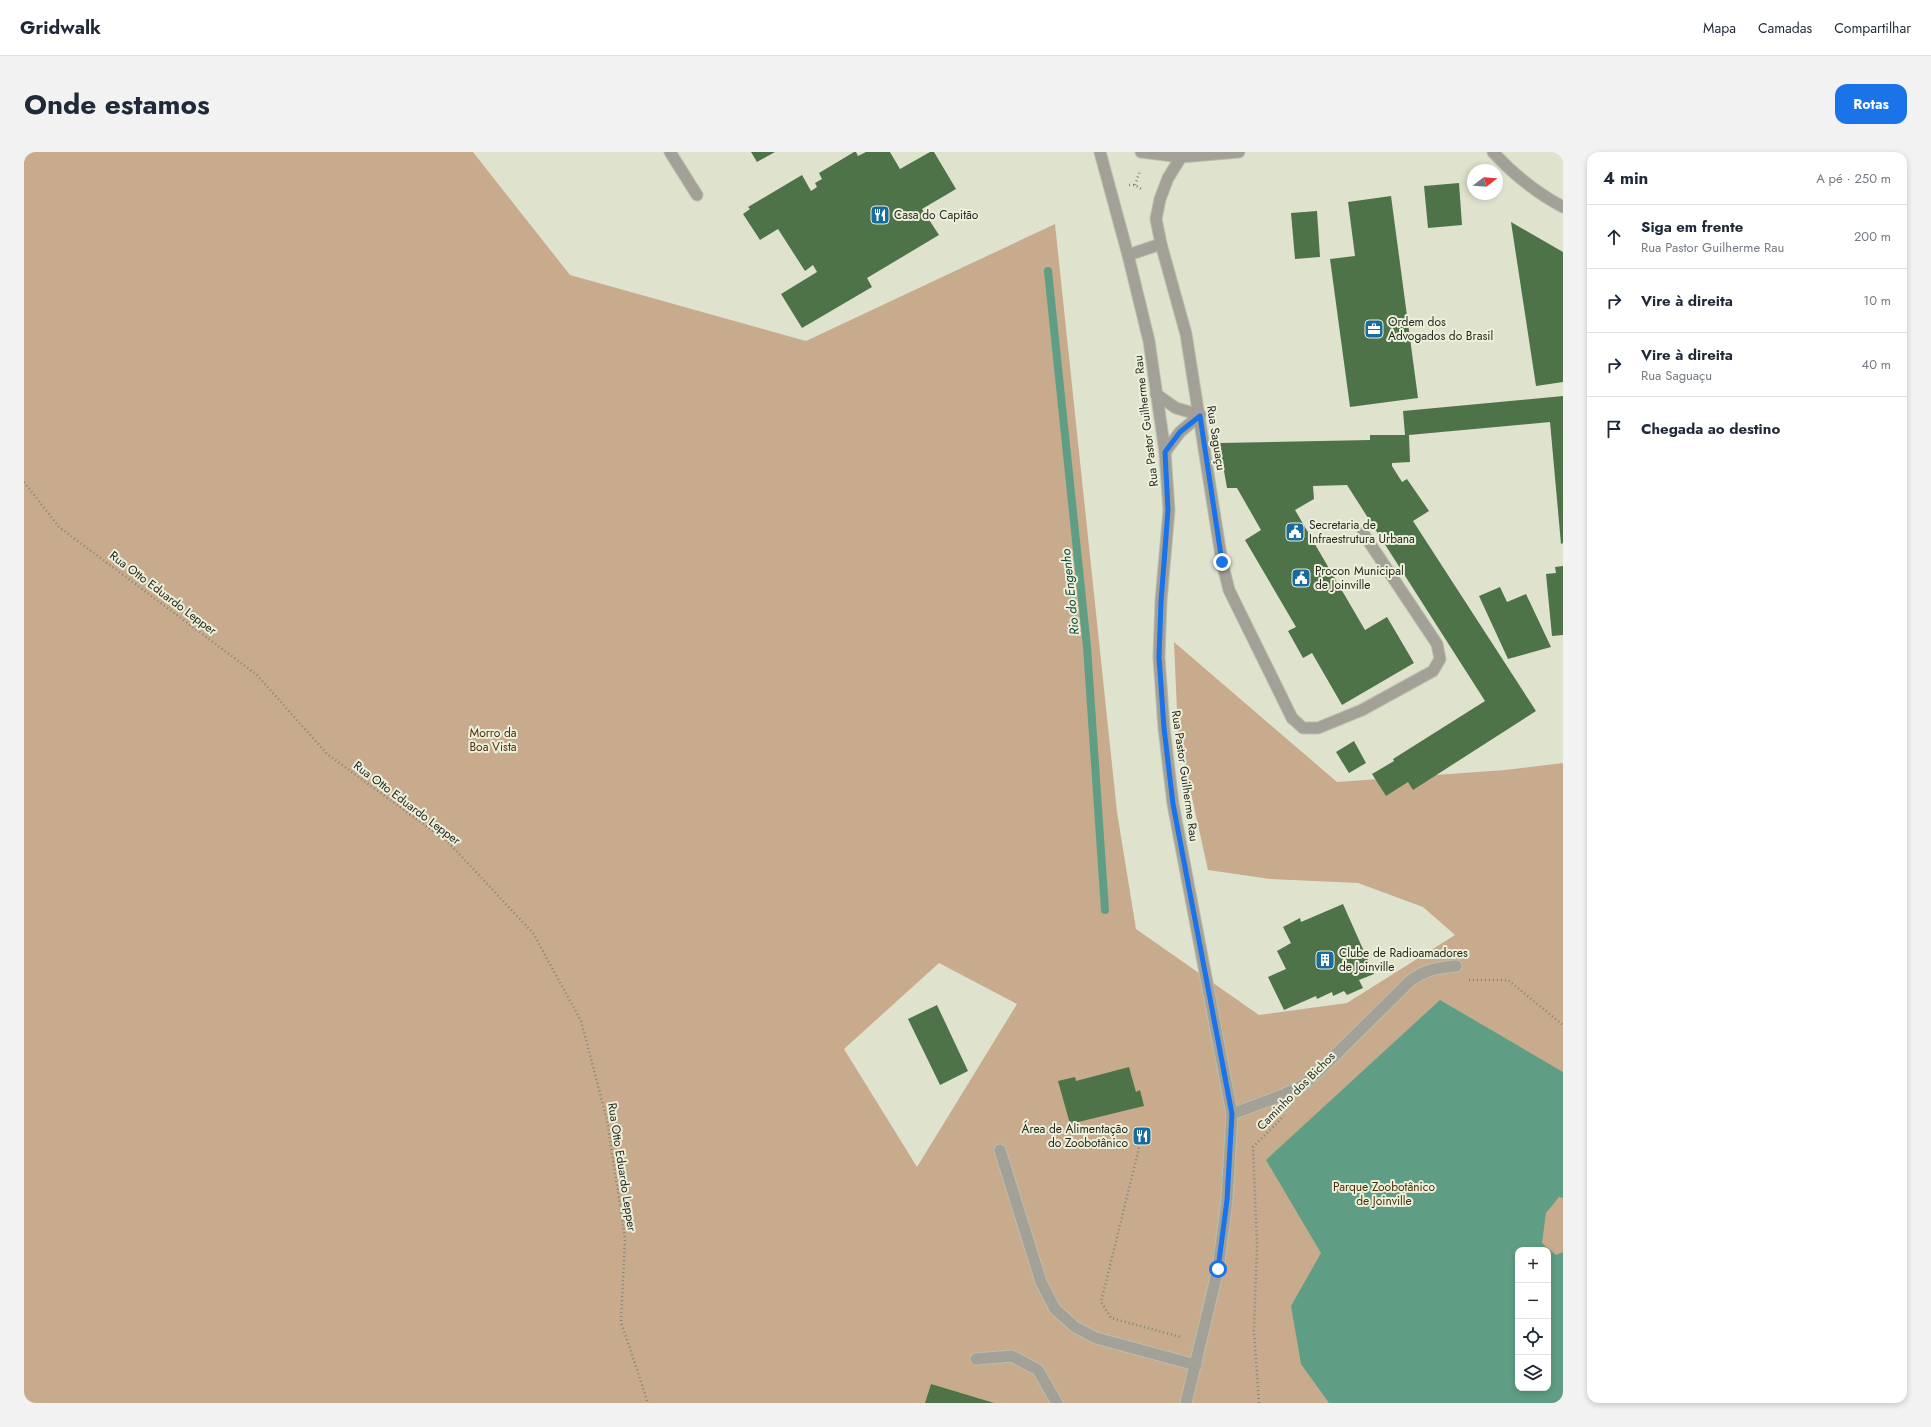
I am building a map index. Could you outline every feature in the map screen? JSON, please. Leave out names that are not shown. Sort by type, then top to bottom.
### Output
[{"type":"street","points":[[670,152],[697,195]]},
{"type":"street","name":"Rua Pastor Guilherme Rau","points":[[1100,152],[1128,255],[1149,341],[1165,452],[1168,510],[1161,602],[1159,657],[1164,728],[1173,804],[1232,1114],[1227,1200],[1220,1254],[1196,1365],[1186,1403]]},
{"type":"street","points":[[1141,152],[1181,157],[1239,152]]},
{"type":"street","points":[[1493,152],[1508,168],[1539,194],[1563,207]]},
{"type":"street","name":"Rua Saguaçu","points":[[1181,157],[1168,178],[1160,199],[1156,219],[1161,244],[1186,334],[1222,562],[1229,590],[1292,718],[1303,728],[1318,728],[1362,710],[1433,671],[1440,659],[1437,644],[1363,533]]},
{"type":"street","points":[[1128,255],[1161,244]]},
{"type":"street","points":[[1156,394],[1176,408],[1200,416]]},
{"type":"street","points":[[1165,452],[1180,432],[1200,416]]},
{"type":"street","points":[[1232,1114],[1283,1095],[1303,1085],[1410,981],[1423,972],[1436,968],[1456,966]]},
{"type":"street","points":[[1000,1150],[1041,1282],[1055,1309],[1075,1327],[1096,1338],[1196,1365]]},
{"type":"street","points":[[976,1359],[1012,1356],[1038,1370],[1057,1403]]},
{"type":"path","points":[[1109,184],[1135,185],[1160,199]]},
{"type":"path","name":"Rua Otto Eduardo Lepper","points":[[24,482],[59,527],[256,675],[327,754],[448,842],[533,933],[581,1021],[607,1120],[625,1239],[621,1322],[648,1403]]},
{"type":"path","points":[[1466,980],[1508,980],[1563,1025]]},
{"type":"path","name":"Caminho dos Bichos","points":[[1259,1403],[1254,1331],[1257,1244],[1253,1147],[1285,1115]]},
{"type":"path","points":[[1142,1136],[1101,1302],[1111,1318],[1201,1342]]},
{"type":"green space","name":"Morro da Boa Vista","points":[[24,152],[473,152],[570,275],[806,341],[1055,224],[1117,812],[1136,929],[1259,1015],[1347,1003],[1455,935],[1423,907],[1358,883],[1270,879],[1208,870],[1178,735],[1174,642],[1337,782],[1505,770],[1563,763],[1563,1403],[24,1403]],"holes":[[[939,963],[1017,1004],[917,1167],[844,1049]]]},
{"type":"shaded area","name":"Parque Zoobotânico de Joinville","points":[[1440,1000],[1563,1072],[1563,1198],[1559,1197],[1546,1213],[1542,1243],[1547,1247],[1515,1247],[1515,1391],[1551,1391],[1551,1251],[1556,1255],[1563,1252],[1563,1403],[1329,1403],[1301,1364],[1291,1306],[1321,1253],[1266,1160]]},
{"type":"building","points":[[751,152],[775,152],[757,162]]},
{"type":"building","points":[[856,152],[858,156],[866,152],[890,152],[900,169],[930,152],[934,152],[956,189],[922,209],[939,235],[867,278],[872,287],[802,328],[781,294],[817,272],[813,265],[805,271],[778,229],[760,240],[743,214],[750,209],[748,207],[802,175],[811,191],[817,187],[815,183],[822,179],[819,173]]},
{"type":"building","points":[[1459,183],[1462,225],[1428,228],[1424,186]]},
{"type":"building","name":"Ordem dos Advogados do Brasil","points":[[1391,196],[1418,398],[1350,407],[1330,259],[1355,256],[1348,202]]},
{"type":"building","points":[[1317,211],[1320,257],[1295,259],[1291,213]]},
{"type":"building","points":[[1511,222],[1563,252],[1563,382],[1536,386]]},
{"type":"building","points":[[1563,396],[1563,543],[1561,544],[1550,422],[1409,435],[1410,462],[1392,463],[1392,466],[1402,482],[1407,479],[1429,511],[1413,521],[1536,711],[1413,790],[1408,782],[1386,796],[1372,774],[1394,761],[1393,759],[1485,701],[1347,485],[1313,486],[1314,499],[1295,510],[1365,630],[1387,617],[1414,663],[1342,705],[1312,653],[1303,658],[1288,631],[1296,627],[1245,540],[1261,530],[1237,488],[1227,488],[1219,443],[1370,440],[1370,435],[1405,435],[1403,411]]},
{"type":"building","points":[[1563,566],[1563,635],[1552,636],[1546,574],[1556,573],[1555,567]]},
{"type":"building","points":[[1500,587],[1507,602],[1526,594],[1551,647],[1508,659],[1479,596]]},
{"type":"building","points":[[1354,741],[1366,763],[1349,773],[1336,752]]},
{"type":"building","name":"Clube de Radioamadores de Joinville","points":[[1343,904],[1374,974],[1359,980],[1363,988],[1347,995],[1344,991],[1333,996],[1332,992],[1317,999],[1316,996],[1284,1010],[1268,977],[1286,969],[1277,951],[1291,943],[1283,927],[1300,918],[1301,922]]},
{"type":"building","points":[[937,1005],[968,1071],[940,1085],[908,1019]]},
{"type":"building","points":[[1129,1067],[1136,1092],[1140,1090],[1144,1106],[1070,1124],[1058,1081],[1075,1077],[1076,1081]]},
{"type":"building","points":[[931,1384],[994,1403],[925,1403]]},
{"type":"waterway","name":"Rio do Engenho","points":[[1048,271],[1087,647],[1105,910]]},
{"type":"place","name":"Casa do Capitão","points":[[880,215]]},
{"type":"place","name":"Ordem dos Advogados do Brasil","points":[[1374,329]]},
{"type":"place","name":"Secretaria de Infraestrutura Urbana","points":[[1295,532]]},
{"type":"place","name":"Procon Municipal de Joinville","points":[[1301,578]]},
{"type":"place","name":"Clube de Radioamadores de Joinville","points":[[1325,960]]},
{"type":"place","name":"Área de Alimentação do Zoobotânico","points":[[1142,1136]]},
{"type":"route","points":[[1218,1269],[1227,1200],[1232,1114],[1173,804],[1164,728],[1159,657],[1161,602],[1167,549],[1168,510],[1165,452],[1180,432],[1200,416],[1222,562]]}]
